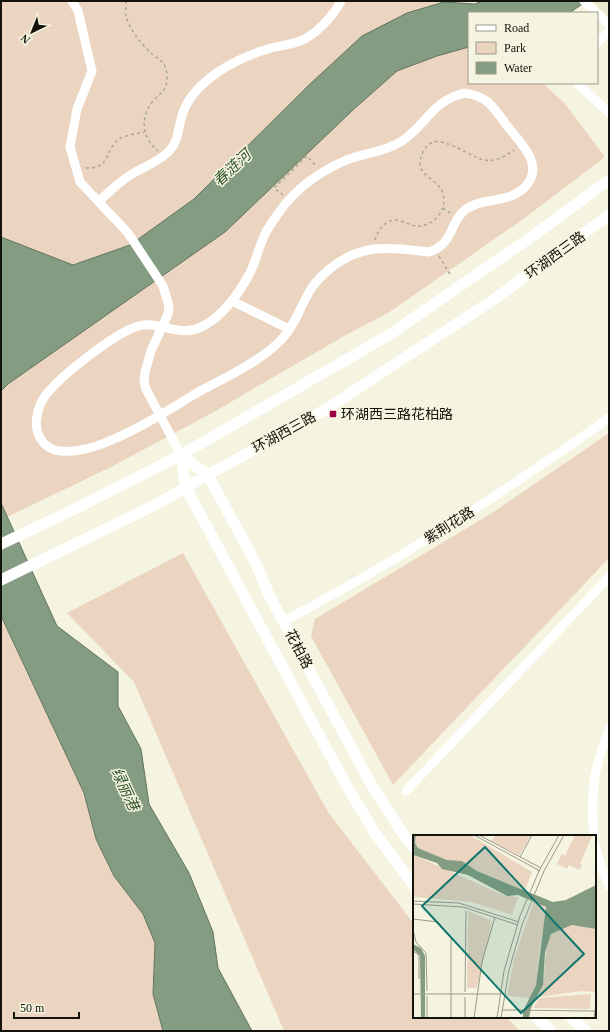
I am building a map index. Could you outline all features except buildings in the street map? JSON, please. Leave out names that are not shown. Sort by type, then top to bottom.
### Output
[{"type":"main road","name":"环湖西三路","points":[[1,544],[181,455],[389,335],[537,233],[609,180]]},
{"type":"main road","name":"环湖西三路","points":[[1,580],[153,506],[328,408],[496,298],[609,215]]},
{"type":"main road","name":"花柏路","points":[[181,455],[208,475],[255,562],[270,597],[371,784],[401,831],[413,847]]},
{"type":"main road","name":"花柏路","points":[[181,455],[186,488],[345,784],[375,833],[413,885]]},
{"type":"main road","points":[[537,1018],[551,1031]]},
{"type":"main road","points":[[572,1018],[586,1031]]},
{"type":"street","points":[[72,1],[78,10],[92,71],[77,109],[70,147],[80,182],[128,233],[163,286],[169,306],[168,314],[151,351],[145,372],[144,382],[181,455]]},
{"type":"street","points":[[98,202],[128,176],[170,150],[175,141],[184,110],[192,97],[203,84],[218,72],[245,57],[268,49],[301,41],[312,35],[336,10],[341,1]]},
{"type":"street","points":[[584,1],[596,12]]},
{"type":"street","points":[[598,14],[609,24]]},
{"type":"street","points":[[598,42],[609,31]]},
{"type":"street","points":[[577,84],[609,112]]},
{"type":"street","points":[[464,93],[475,95],[488,103],[528,151],[533,164],[532,174],[526,186],[516,194],[503,199],[476,204],[467,208],[462,213],[446,241],[435,250],[429,252],[374,248],[362,250],[344,258],[327,271],[314,285],[297,317],[282,339],[266,353],[160,415],[118,438],[94,447],[68,452],[53,450],[45,444],[39,436],[36,423],[38,410],[46,396],[67,373],[126,330],[151,325],[181,332],[192,331],[204,326],[218,315],[232,300],[250,272],[266,233],[280,210],[296,192],[323,173],[342,162],[386,149],[402,140],[417,128],[437,106],[451,97],[464,93]]},
{"type":"street","points":[[232,300],[289,329]]},
{"type":"street","name":"紫荆花路","points":[[284,621],[391,561],[467,514],[564,450],[609,418]]},
{"type":"street","points":[[406,792],[609,577]]},
{"type":"street","points":[[594,835],[594,782],[600,754],[609,729]]},
{"type":"street","points":[[596,851],[609,886]]},
{"type":"path","points":[[126,1],[126,17],[135,36],[152,55],[162,61],[166,66],[167,85],[164,91],[150,105],[145,118],[144,132],[152,146],[164,155]]},
{"type":"path","points":[[76,166],[94,168],[100,167],[117,141],[121,138],[144,132]]},
{"type":"path","points":[[374,248],[378,233],[383,225],[392,220],[416,226],[424,226],[434,221],[440,214],[443,208],[444,200],[441,190],[421,170],[420,160],[423,151],[428,144],[435,141],[445,143],[454,146],[476,158],[488,161],[496,160],[522,144]]},
{"type":"path","points":[[289,200],[274,188],[307,156],[323,173]]},
{"type":"path","points":[[435,250],[451,276]]},
{"type":"shaded area","points":[[590,1],[609,1],[609,18]]},
{"type":"green space","points":[[1,1],[444,2],[407,13],[362,36],[310,84],[194,199],[130,245],[73,265],[1,237]]},
{"type":"green space","points":[[468,47],[468,84],[544,84],[566,105],[605,157],[522,220],[388,313],[344,336],[212,413],[111,467],[7,517],[1,503],[1,391],[8,384],[225,232],[354,109],[397,71],[437,56]]},
{"type":"green space","points":[[609,433],[609,558],[393,785],[311,636],[315,619],[492,513]]},
{"type":"green space","points":[[183,553],[328,812],[413,923],[413,1018],[507,1018],[520,1031],[284,1031],[134,682],[67,613]]},
{"type":"green space","points":[[1,618],[84,793],[96,839],[114,876],[143,914],[155,943],[153,994],[163,1031],[1,1031]]},
{"type":"water","name":"春涟河","points":[[482,1],[587,1],[570,12],[468,12],[468,47],[437,56],[397,71],[354,109],[225,232],[8,384],[1,391],[1,237],[73,265],[130,245],[194,199],[310,84],[362,36],[407,13],[444,2],[475,4]]},
{"type":"water","name":"绿丽港","points":[[1,503],[57,626],[118,672],[118,706],[141,749],[149,804],[189,873],[213,932],[218,968],[252,1031],[163,1031],[153,994],[155,943],[143,914],[114,876],[96,839],[84,793],[1,616]]},
{"type":"place","name":"环湖西三路花柏路","points":[[333,414]]}]
